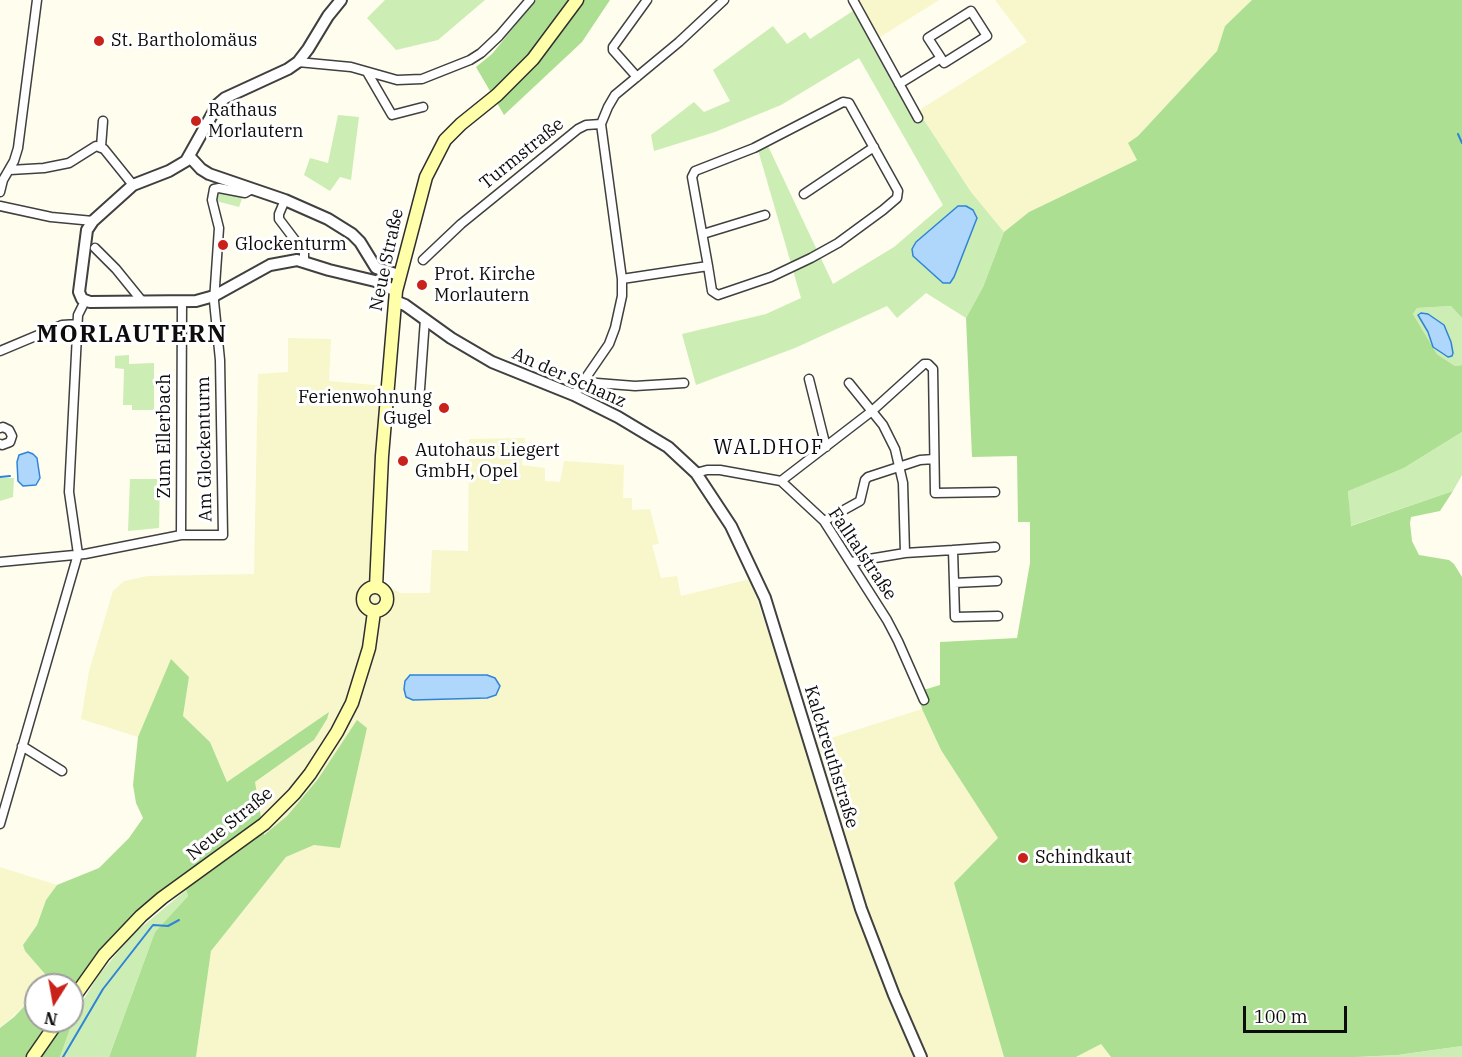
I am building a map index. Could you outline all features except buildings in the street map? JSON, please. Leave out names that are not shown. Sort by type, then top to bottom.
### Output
[{"type":"main road","name":"Neue Straße","points":[[376,587],[382,456],[395,296],[426,177],[445,140],[533,58],[577,0]]},
{"type":"main road","name":"Neue Straße","points":[[376,587],[384,591],[388,601],[384,608],[374,612],[367,608],[363,597],[370,588],[376,587]]},
{"type":"main road","name":"Neue Straße","points":[[84,983],[104,955],[141,916],[162,898],[264,824],[310,774],[337,732],[352,703],[369,648],[374,612]]},
{"type":"main road","points":[[33,1057],[50,1033]]},
{"type":"street","points":[[0,192],[3,180],[14,161],[20,135],[37,0]]},
{"type":"street","points":[[285,200],[278,216],[304,252],[304,261],[270,265],[214,296],[196,300],[102,303],[85,301],[81,296],[79,287],[87,230],[93,221],[133,185],[180,165],[189,156],[218,104],[225,98],[283,72],[298,62],[341,0]]},
{"type":"street","points":[[298,62],[327,63],[397,80],[422,79],[470,60],[487,48],[530,0]]},
{"type":"street","points":[[637,77],[613,50],[613,47],[647,0]]},
{"type":"street","points":[[853,0],[918,118]]},
{"type":"street","points":[[574,396],[601,358],[615,328],[622,296],[622,279],[602,124],[608,107],[615,95],[720,1]]},
{"type":"street","points":[[971,11],[987,36],[944,63],[941,58],[928,38],[971,11]]},
{"type":"street","points":[[899,84],[941,58]]},
{"type":"street","points":[[367,72],[392,115],[423,107]]},
{"type":"street","points":[[843,102],[849,103],[874,147],[898,190],[897,198],[861,226],[811,258],[753,284],[718,295],[712,291],[704,234],[692,177],[695,171],[754,148],[843,102]]},
{"type":"street","points":[[103,121],[101,147],[133,185]]},
{"type":"street","name":"Turmstraße","points":[[423,260],[461,224],[578,129],[586,125],[602,124]]},
{"type":"street","points":[[10,170],[44,168],[69,163],[92,148],[101,147]]},
{"type":"street","points":[[804,194],[874,147]]},
{"type":"street","points":[[189,156],[209,174],[285,200],[328,219],[352,234],[379,270],[399,275]]},
{"type":"street","name":"Am Glockenturm","points":[[182,536],[222,535],[220,360],[214,296],[219,228],[212,204],[213,191],[219,188],[246,193],[252,189]]},
{"type":"street","points":[[0,206],[51,217],[93,221]]},
{"type":"street","points":[[704,234],[765,215]]},
{"type":"street","points":[[95,248],[142,301]]},
{"type":"street","name":"An der Schanz","points":[[304,261],[329,270],[375,281],[405,305],[475,353],[618,417],[674,451],[696,473]]},
{"type":"street","points":[[622,279],[708,266]]},
{"type":"street","points":[[375,281],[379,270]]},
{"type":"street","points":[[0,824],[78,554],[69,492],[78,324],[80,310],[85,301]]},
{"type":"street","name":"Zum Ellerbach","points":[[182,301],[182,536]]},
{"type":"street","points":[[420,389],[425,319]]},
{"type":"street","points":[[0,351],[62,325],[78,324]]},
{"type":"street","points":[[696,473],[720,470],[781,481],[872,411],[924,364],[928,364],[933,369],[935,493],[995,492]]},
{"type":"street","points":[[809,379],[826,447]]},
{"type":"street","points":[[584,382],[634,386],[684,383]]},
{"type":"street","points":[[849,383],[883,425],[895,449],[903,483],[905,554]]},
{"type":"street","points":[[0,428],[9,430],[12,436],[10,442],[0,444]]},
{"type":"street","points":[[824,521],[860,501],[865,480],[868,477],[920,460],[934,459]]},
{"type":"street","name":"Kalckreuthstraße","points":[[696,473],[731,526],[765,598],[858,899],[894,995],[921,1057]]},
{"type":"street","name":"Falltalstraße","points":[[781,481],[824,521],[851,562],[898,641],[924,699]]},
{"type":"street","points":[[0,562],[78,554],[182,536]]},
{"type":"street","points":[[851,562],[905,554],[995,547]]},
{"type":"street","points":[[953,550],[955,617],[998,616]]},
{"type":"street","points":[[954,583],[997,581]]},
{"type":"street","points":[[22,746],[62,771]]},
{"type":"green space","points":[[385,0],[485,0],[438,40],[396,50],[367,18]]},
{"type":"green space","points":[[536,0],[610,0],[582,42],[504,115],[476,67],[492,54]]},
{"type":"green space","points":[[855,0],[939,0],[877,39]]},
{"type":"green space","points":[[995,0],[1252,0],[1225,26],[1217,51],[1129,143],[1137,160],[1029,212],[1004,232],[971,192],[918,111],[1027,42]]},
{"type":"green space","points":[[1252,0],[1462,0],[1462,318],[1451,306],[1417,308],[1413,314],[1437,354],[1455,366],[1462,365],[1462,432],[1404,468],[1348,491],[1351,526],[1453,491],[1440,511],[1411,517],[1410,523],[1412,541],[1419,555],[1449,560],[1462,577],[1462,1046],[1398,1055],[1357,1057],[1111,1057],[1101,1044],[1076,1057],[1004,1057],[954,883],[998,838],[941,750],[922,709],[917,692],[940,685],[940,642],[1017,638],[1030,563],[1030,522],[1018,522],[1017,456],[972,457],[966,318],[983,287],[1004,232],[1029,212],[1137,160],[1128,143],[1138,136],[1217,51],[1225,26]]},
{"type":"green space","points":[[859,7],[918,111],[971,192],[1004,232],[983,287],[966,318],[926,293],[897,318],[887,306],[795,348],[696,385],[682,334],[766,314],[801,298],[758,150],[768,146],[833,284],[894,247],[943,205],[859,58],[781,105],[715,132],[654,151],[651,135],[694,102],[704,112],[730,101],[713,70],[773,26],[787,44],[805,32],[810,39]]},
{"type":"green space","points":[[338,115],[359,117],[351,180],[340,177],[330,191],[304,175],[310,158],[328,163]]},
{"type":"green space","points":[[217,192],[243,196],[239,207],[216,201]]},
{"type":"green space","points":[[1451,306],[1462,318],[1462,365],[1455,366],[1437,354],[1413,314],[1417,308]]},
{"type":"green space","points":[[288,338],[331,339],[329,381],[386,386],[377,578],[400,593],[430,593],[432,550],[468,551],[469,439],[525,438],[522,465],[545,468],[545,481],[560,482],[564,461],[624,465],[623,498],[632,498],[632,510],[650,509],[659,544],[652,545],[661,578],[677,576],[681,596],[750,579],[806,746],[922,709],[941,750],[999,838],[954,883],[1004,1057],[196,1057],[211,951],[286,857],[314,845],[353,783],[367,728],[357,721],[318,779],[287,816],[264,836],[255,782],[314,740],[227,782],[210,742],[183,716],[189,677],[172,660],[138,737],[81,719],[89,671],[113,591],[124,581],[148,576],[254,574],[258,374],[288,372]]},
{"type":"green space","points":[[129,355],[129,364],[154,363],[154,410],[132,410],[132,405],[123,405],[124,369],[115,368],[115,356]]},
{"type":"green space","points":[[1462,432],[1462,475],[1453,491],[1350,526],[1348,490],[1404,468]]},
{"type":"green space","points":[[0,478],[14,478],[13,497],[0,501]]},
{"type":"green space","points":[[130,479],[160,479],[159,528],[128,531]]},
{"type":"green space","points":[[171,659],[189,677],[183,716],[210,742],[227,782],[329,712],[314,740],[255,782],[264,835],[287,816],[318,779],[357,720],[367,728],[340,848],[314,845],[286,857],[211,951],[196,1057],[109,1057],[155,932],[188,896],[186,890],[176,885],[84,979],[84,973],[44,973],[25,951],[23,945],[37,925],[46,900],[57,885],[99,868],[129,838],[143,818],[136,803],[133,785],[138,737]]},
{"type":"green space","points":[[0,867],[57,885],[46,900],[37,924],[23,945],[25,951],[44,973],[24,973],[24,1006],[0,1028]]},
{"type":"green space","points":[[186,890],[188,896],[155,932],[109,1057],[60,1057],[69,1033],[84,1033],[84,999],[98,976],[132,935]]},
{"type":"green space","points":[[24,1007],[24,1033],[69,1033],[60,1057],[0,1057],[0,1028]]},
{"type":"green space","points":[[1101,1044],[1111,1057],[1076,1057]]},
{"type":"green space","points":[[1462,1046],[1462,1057],[1357,1057],[1399,1055]]},
{"type":"water","points":[[958,206],[966,206],[973,210],[977,218],[954,277],[950,283],[943,283],[913,256],[912,249],[916,242]]},
{"type":"water","points":[[1428,314],[1444,325],[1451,342],[1452,356],[1448,357],[1433,347],[1428,332],[1418,315]]},
{"type":"water","points":[[28,452],[37,458],[40,478],[36,485],[23,486],[18,481],[17,462],[19,455]]},
{"type":"water","points":[[410,675],[487,675],[495,678],[500,686],[496,695],[487,698],[413,700],[406,697],[404,689],[405,681]]},
{"type":"waterway","points":[[1458,134],[1462,143]]},
{"type":"waterway","points":[[0,477],[10,476]]},
{"type":"waterway","points":[[63,1057],[103,989],[153,925],[168,926],[179,920]]},
{"type":"place","name":"St. Bartholomäus","points":[[99,41]]},
{"type":"place","name":"Rathaus Morlautern","points":[[196,121]]},
{"type":"place","name":"Glockenturm","points":[[223,245]]},
{"type":"place","name":"Prot. Kirche Morlautern","points":[[422,285]]},
{"type":"place","name":"Ferienwohnung Gugel","points":[[444,408]]},
{"type":"place","name":"Autohaus Liegert GmbH, Opel","points":[[403,461]]},
{"type":"place","name":"Schindkaut","points":[[1023,858]]},
{"type":"district","name":"MORLAUTERN","points":[[132,335]]},
{"type":"district","name":"WALDHOF","points":[[769,448]]}]
